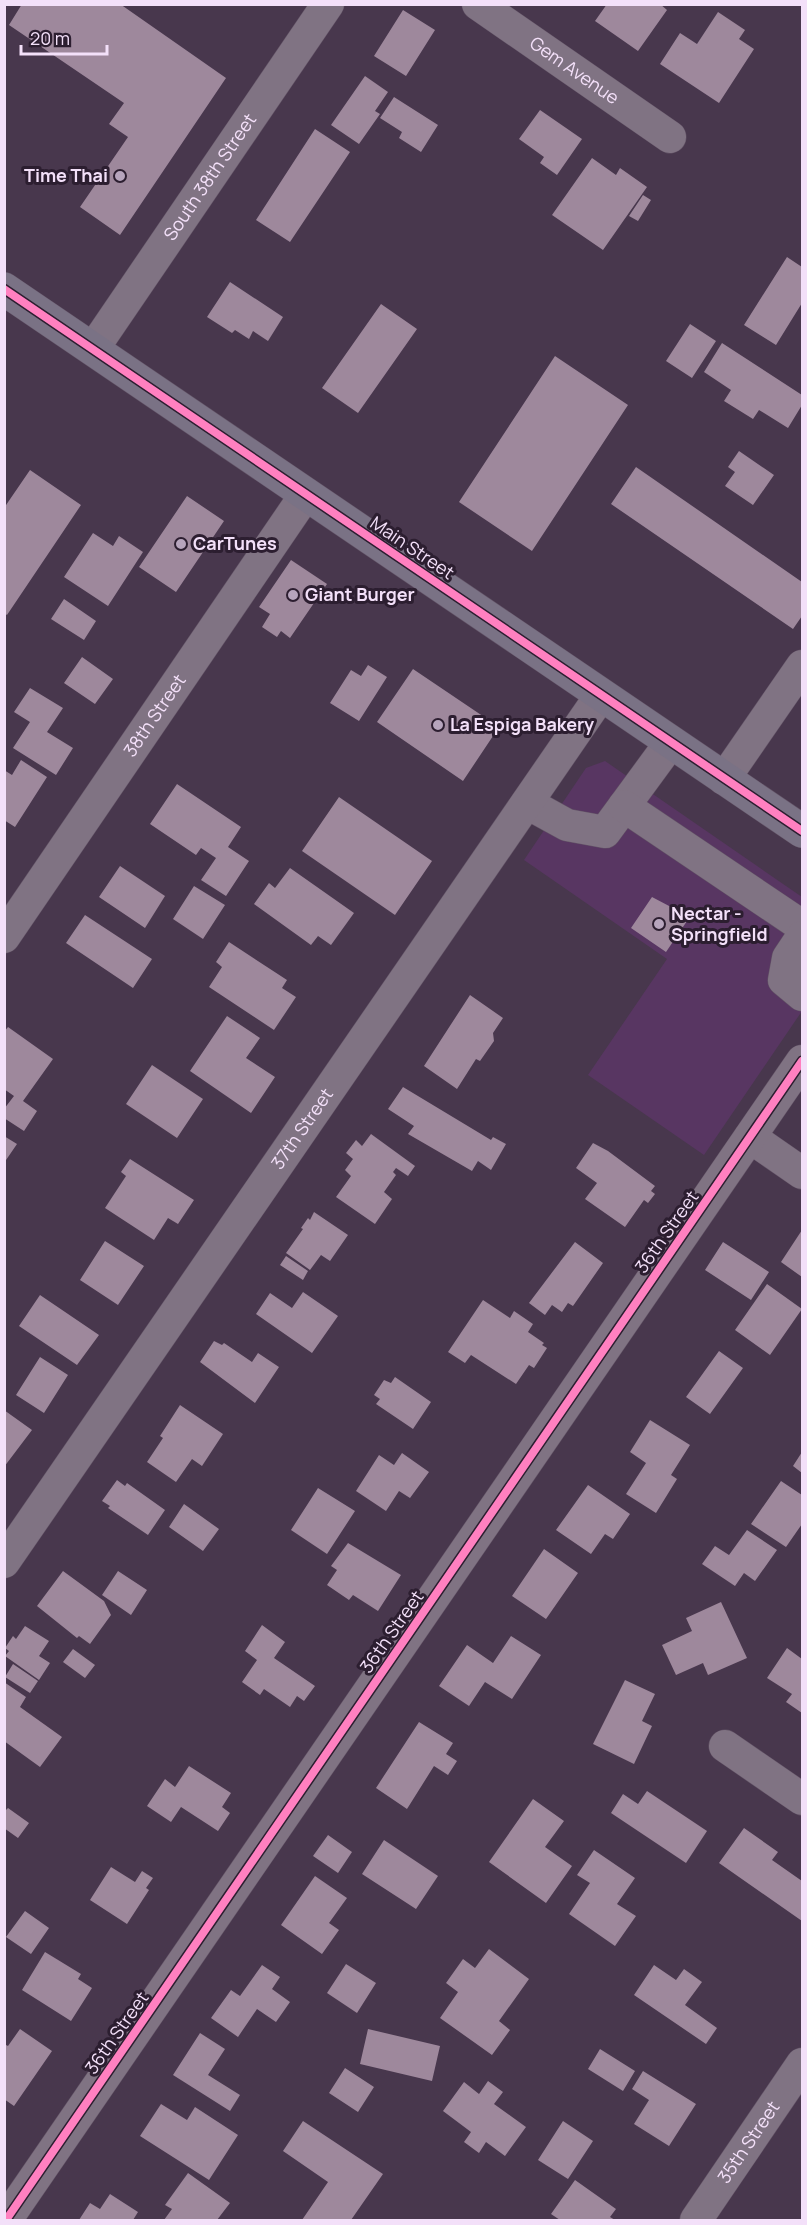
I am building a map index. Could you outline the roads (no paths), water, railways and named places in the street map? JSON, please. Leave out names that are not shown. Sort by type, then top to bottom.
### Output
[{"type":"main road","name":"Main Street","points":[[4,289],[802,831]]},
{"type":"street","name":"South 38th Street","points":[[93,349],[328,4]]},
{"type":"street","name":"Gem Avenue","points":[[478,4],[670,137]]},
{"type":"street","name":"38th Street","points":[[4,937],[306,494]]},
{"type":"street","points":[[724,779],[802,666]]},
{"type":"street","name":"37th Street","points":[[4,1562],[601,695]]},
{"type":"street","points":[[526,803],[567,825],[605,832],[671,742]]},
{"type":"street","points":[[624,807],[802,926]]},
{"type":"street","points":[[802,937],[788,958],[784,980],[802,995]]},
{"type":"street","name":"36th Street","points":[[6,2220],[802,1061]]},
{"type":"street","points":[[750,1137],[802,1173]]},
{"type":"street","points":[[724,1746],[802,1799]]},
{"type":"street","name":"35th Street","points":[[696,2220],[802,2064]]},
{"type":"place","name":"Time Thai","points":[[120,176]]},
{"type":"place","name":"CarTunes","points":[[181,544]]},
{"type":"place","name":"Giant Burger","points":[[293,595]]},
{"type":"place","name":"La Espiga Bakery","points":[[438,725]]},
{"type":"place","name":"Nectar - Springfield","points":[[659,924]]}]
